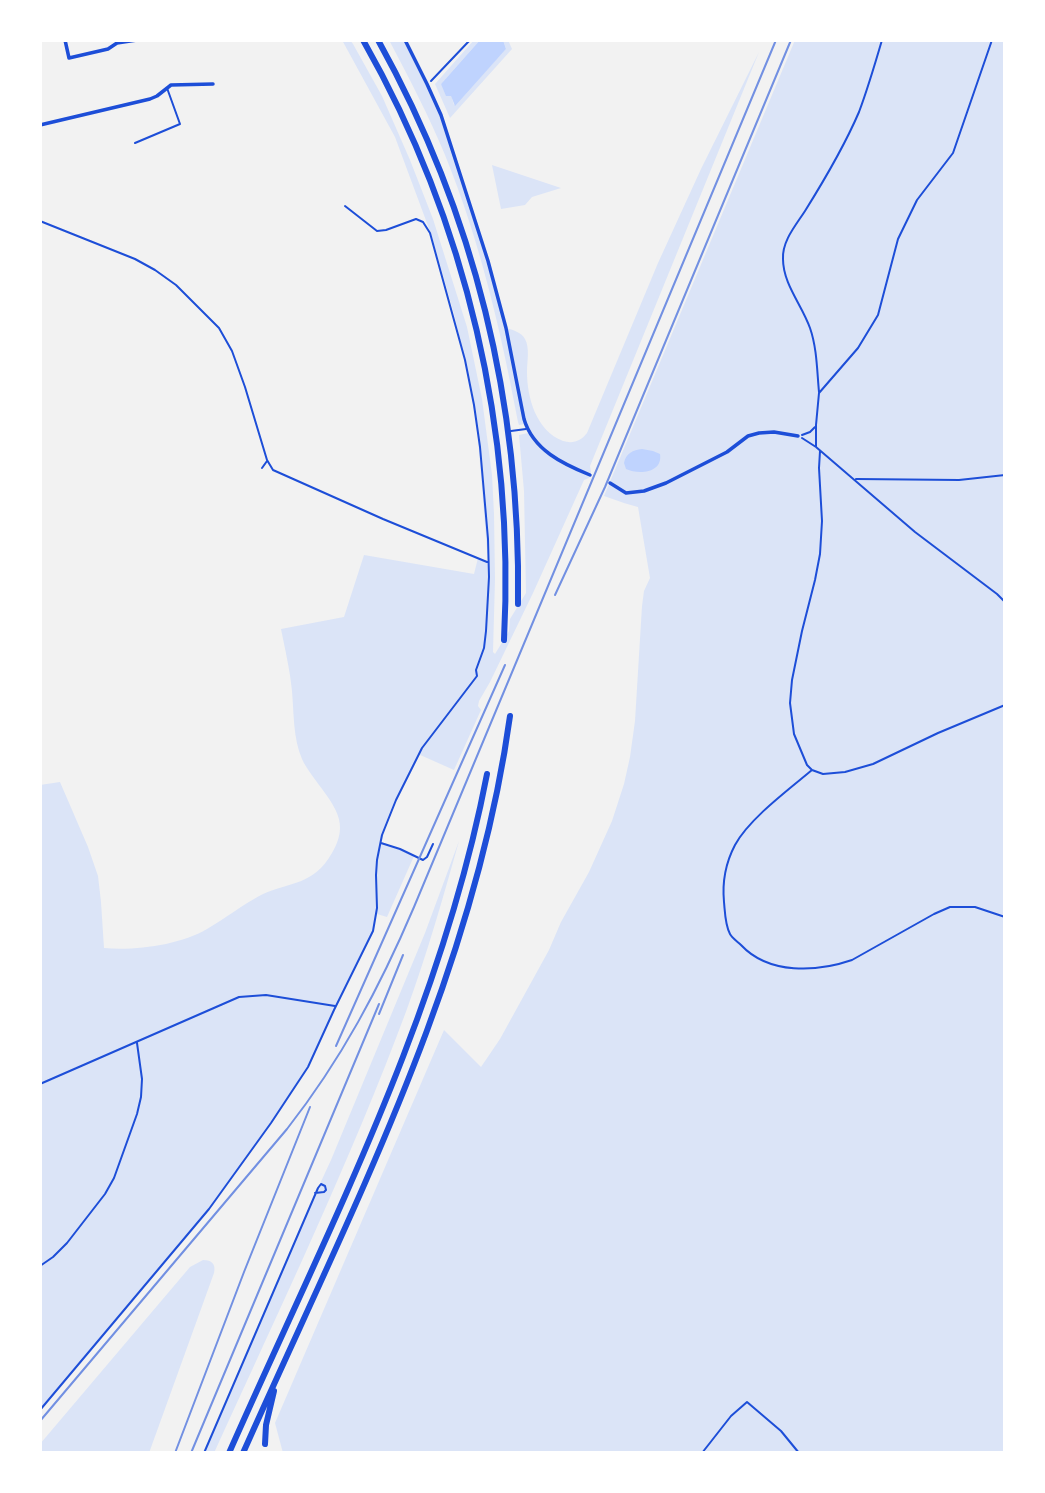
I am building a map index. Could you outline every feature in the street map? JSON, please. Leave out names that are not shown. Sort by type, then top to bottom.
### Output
[{"type":"highway","points":[[363,40],[430,179],[458,259],[478,332],[500,466],[505,559],[503,640]]},
{"type":"highway","points":[[378,40],[429,143],[463,231],[488,321],[509,431],[517,516],[518,604]]},
{"type":"highway","points":[[243,1453],[380,1149],[443,989],[484,850],[498,790],[510,716]]},
{"type":"highway","points":[[229,1453],[350,1185],[407,1048],[454,911],[487,774]]},
{"type":"highway","points":[[265,1444],[266,1425],[278,1375]]},
{"type":"street","points":[[65,40],[69,58],[108,49],[117,43],[137,40]]},
{"type":"street","points":[[405,40],[444,125],[488,261],[506,328],[527,429],[555,459],[590,475]]},
{"type":"street","points":[[40,125],[150,99],[172,85],[213,84]]},
{"type":"street","points":[[610,483],[626,493],[644,491],[666,483],[727,452],[748,436],[774,432],[798,436]]},
{"type":"lane","points":[[135,143],[180,124],[167,87]]},
{"type":"lane","points":[[509,431],[527,429]]},
{"type":"path","points":[[427,84],[439,75],[470,40]]},
{"type":"path","points":[[816,447],[819,393],[812,334],[783,268],[783,253],[787,239],[844,144],[867,90],[882,40]]},
{"type":"path","points":[[819,393],[858,348],[878,315],[898,239],[918,200],[953,153],[992,40]]},
{"type":"path","points":[[40,1410],[215,1201],[308,1067],[375,924],[376,867],[380,843],[396,800],[422,748],[477,677],[476,670],[484,648],[486,631],[488,563],[480,447],[472,393],[457,327],[426,225],[416,219],[377,231],[345,206]]},
{"type":"path","points":[[40,221],[135,259],[155,270],[176,285],[219,328],[232,351],[267,460],[273,470],[488,563]]},
{"type":"path","points":[[798,436],[810,432],[816,425]]},
{"type":"path","points":[[798,436],[816,447],[897,517],[1005,602]]},
{"type":"path","points":[[820,451],[820,554],[802,631],[790,704],[794,734],[807,765],[823,774],[845,772],[873,764],[1005,705]]},
{"type":"path","points":[[262,468],[267,460]]},
{"type":"path","points":[[853,480],[959,480],[1005,475]]},
{"type":"path","points":[[813,770],[754,821],[735,843],[726,865],[722,883],[725,914],[730,934],[746,951],[771,964],[807,969],[852,960],[950,907],[975,907],[1005,917]]},
{"type":"path","points":[[380,843],[423,860],[433,844]]},
{"type":"path","points":[[40,1084],[245,996],[266,995],[336,1006]]},
{"type":"path","points":[[40,1266],[53,1258],[67,1243],[114,1178],[140,1103],[142,1079],[137,1042]]},
{"type":"path","points":[[204,1453],[316,1193]]},
{"type":"path","points":[[702,1453],[731,1416],[747,1402],[781,1431],[799,1453]]},
{"type":"shaded area","points":[[342,40],[350,40],[353,44],[382,96],[410,160],[433,219],[467,327],[482,399],[492,475],[495,654],[509,631],[510,619],[526,593],[524,491],[519,435],[528,433],[525,424],[519,425],[518,422],[488,287],[469,220],[445,155],[389,40],[405,40],[441,115],[506,328],[519,333],[527,343],[527,382],[535,412],[546,430],[563,441],[570,442],[579,440],[587,433],[658,263],[759,52],[590,466],[589,478],[584,480],[533,593],[479,701],[481,710],[454,770],[418,754],[396,800],[381,842],[414,856],[387,917],[377,914],[370,938],[309,1064],[271,1123],[209,1209],[40,1410],[40,785],[60,782],[88,847],[98,876],[104,948],[157,946],[196,935],[261,895],[301,881],[317,872],[325,864],[339,838],[336,811],[299,751],[290,675],[281,629],[344,617],[364,555],[474,574],[478,558],[488,562],[477,426],[454,314],[431,234],[395,137]]},
{"type":"shaded area","points":[[474,40],[480,40],[441,84],[451,95],[454,105],[506,49],[503,40],[508,40],[512,49],[450,118],[435,84]]},
{"type":"shaded area","points":[[795,40],[1005,40],[1005,1453],[283,1453],[275,1423],[444,1030],[481,1067],[500,1039],[549,950],[612,821],[630,757],[635,721],[642,606],[644,591],[650,578],[638,507],[604,496]]},
{"type":"shaded area","points":[[492,165],[561,188],[532,197],[525,205],[501,209]]},
{"type":"shaded area","points":[[459,841],[414,988],[363,1121],[214,1453],[204,1453],[331,1160],[425,933]]},
{"type":"shaded area","points":[[203,1260],[213,1263],[214,1273],[149,1453],[40,1453],[40,1444],[190,1267]]},
{"type":"water","points":[[480,40],[503,40],[506,49],[455,106],[451,96],[446,96],[441,84]]},
{"type":"water","points":[[642,449],[660,454],[658,465],[643,472],[626,469],[624,463],[628,454]]},
{"type":"railway","points":[[40,1421],[287,1129],[342,1050],[373,994],[414,907],[776,40]]},
{"type":"railway","points":[[555,595],[605,487],[791,40]]},
{"type":"railway","points":[[336,1046],[505,665]]},
{"type":"railway","points":[[379,1014],[403,955]]},
{"type":"railway","points":[[191,1453],[379,1004]]},
{"type":"railway","points":[[175,1453],[310,1107]]}]
